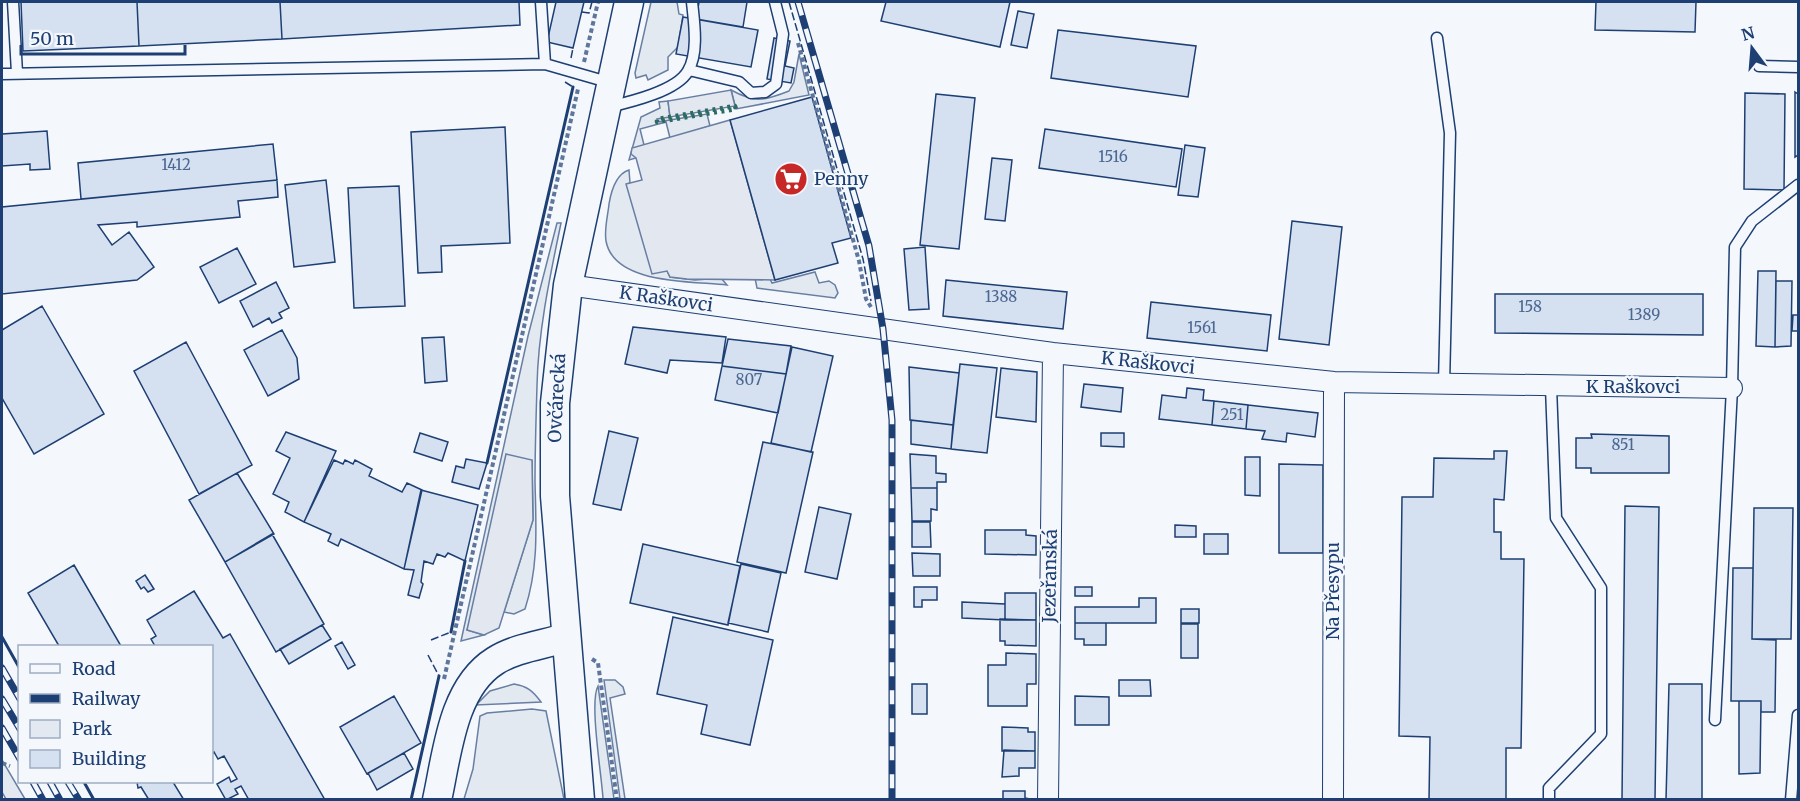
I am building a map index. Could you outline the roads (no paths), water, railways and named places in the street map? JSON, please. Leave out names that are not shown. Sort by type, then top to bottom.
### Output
[{"type":"main road","name":"Ovčárecká","points":[[580,800],[565,639],[554,482],[555,403],[568,285],[628,2]]},
{"type":"main road","points":[[437,800],[457,716],[471,686],[482,671],[496,660],[514,652],[565,639]]},
{"type":"street","name":"K Raškovci","points":[[568,285],[1053,353],[1334,382],[1732,388]]},
{"type":"street","name":"Jezeřanská","points":[[1048,800],[1053,353]]},
{"type":"street","name":"Na Přesypu","points":[[1333,800],[1334,382]]},
{"type":"lane","points":[[13,2],[17,73]]},
{"type":"lane","points":[[541,2],[545,64]]},
{"type":"lane","points":[[2,74],[545,64],[582,74],[608,95],[638,100],[680,81],[689,70],[695,36],[693,2]]},
{"type":"lane","points":[[689,70],[739,82],[752,93],[765,92],[776,84],[783,34],[774,2]]},
{"type":"lane","points":[[1437,38],[1450,134],[1444,384]]},
{"type":"lane","points":[[1759,66],[1798,67]]},
{"type":"lane","points":[[1714,720],[1732,388],[1735,247],[1752,221],[1798,185]]},
{"type":"lane","points":[[1549,800],[1550,788],[1601,734],[1601,588],[1556,518],[1551,387]]},
{"type":"lane","points":[[1791,800],[1798,715]]},
{"type":"railway","points":[[798,2],[869,246],[883,329],[892,420],[892,800]]},
{"type":"railway","points":[[2,668],[18,696]]},
{"type":"railway","points":[[2,699],[18,726]]},
{"type":"railway","points":[[2,728],[18,756]]},
{"type":"railway","points":[[34,783],[43,800]]},
{"type":"railway","points":[[51,783],[60,800]]},
{"type":"railway","points":[[69,783],[79,800]]},
{"type":"place","name":"Penny","points":[[791,179]]}]
